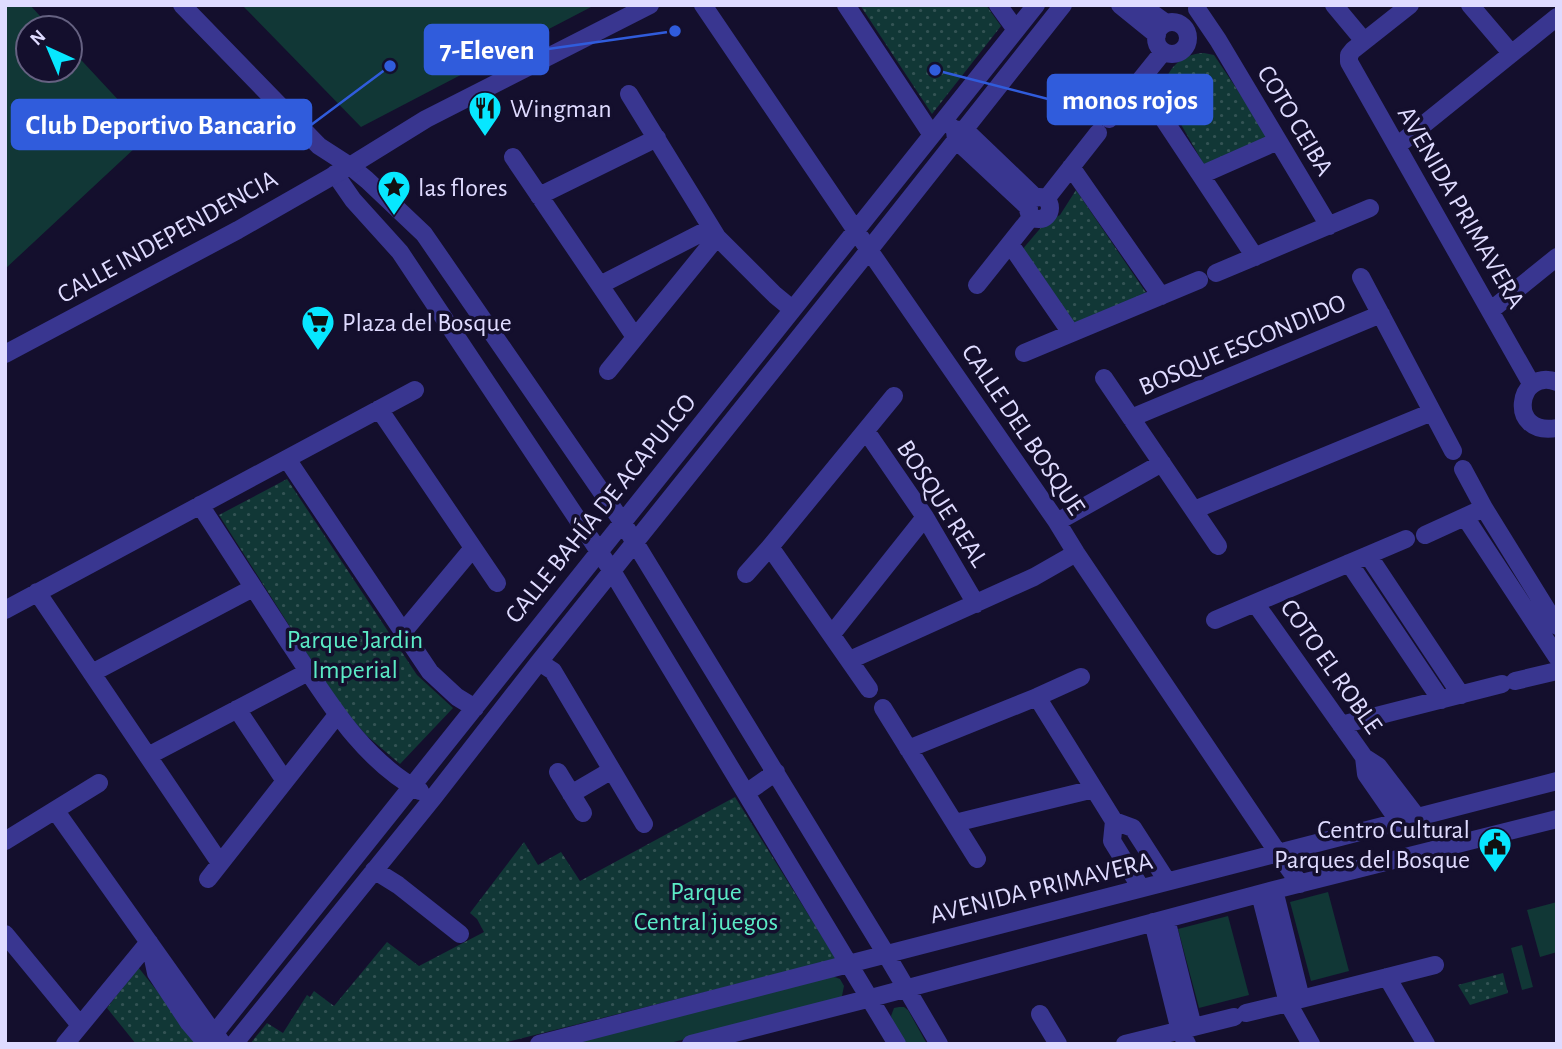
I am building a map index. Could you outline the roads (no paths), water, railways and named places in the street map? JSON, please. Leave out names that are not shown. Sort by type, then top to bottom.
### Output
[{"type":"street","points":[[183,5],[342,170],[354,200],[400,253],[612,571],[897,1044]]},
{"type":"street","name":"CALLE INDEPENDENCIA","points":[[5,354],[238,230],[426,119],[650,5]]},
{"type":"street","name":"CALLE DEL BOSQUE","points":[[704,5],[1300,884]]},
{"type":"street","points":[[846,5],[932,135]]},
{"type":"street","points":[[998,5],[1016,30]]},
{"type":"street","name":"CALLE BAHÍA DE ACAPULCO","points":[[234,1044],[869,250],[955,130],[1016,30],[1036,5]]},
{"type":"street","name":"CALLE BAHÍA DE ACAPULCO","points":[[211,1042],[282,948],[932,135],[955,130],[1063,5]]},
{"type":"street","points":[[1121,5],[1162,37]]},
{"type":"street","points":[[977,285],[1010,244],[1036,205],[1071,167],[1139,82],[1162,37],[1172,22],[1186,29],[1189,37],[1187,46],[1173,55],[1162,37],[1141,5]]},
{"type":"street","points":[[1334,5],[1364,41],[1410,5]]},
{"type":"street","points":[[1470,5],[1511,54]]},
{"type":"street","name":"COTO CEIBA","points":[[1196,11],[1218,40],[1329,226]]},
{"type":"street","points":[[1397,146],[1557,17]]},
{"type":"street","points":[[1189,37],[1218,40]]},
{"type":"street","name":"AVENIDA PRIMAVERA","points":[[1364,41],[1349,55],[1349,62],[1532,384]]},
{"type":"street","points":[[1139,82],[1255,257]]},
{"type":"street","points":[[629,94],[714,233],[792,309]]},
{"type":"street","points":[[955,130],[1036,205]]},
{"type":"street","points":[[539,196],[657,138]]},
{"type":"street","points":[[1200,175],[1278,141]]},
{"type":"street","points":[[513,157],[635,337]]},
{"type":"street","points":[[1071,167],[1161,296]]},
{"type":"street","points":[[342,170],[367,180],[424,234],[623,523],[939,1044]]},
{"type":"street","points":[[1216,273],[1370,208]]},
{"type":"street","points":[[600,285],[714,233]]},
{"type":"street","points":[[608,371],[714,233]]},
{"type":"street","points":[[400,253],[424,234]]},
{"type":"street","points":[[1010,244],[1071,333]]},
{"type":"street","points":[[1490,311],[1557,257]]},
{"type":"street","points":[[1361,277],[1381,314]]},
{"type":"street","points":[[1024,353],[1199,280]]},
{"type":"street","name":"BOSQUE ESCONDIDO","points":[[1218,546],[1131,418],[1381,314],[1453,451]]},
{"type":"street","points":[[1104,378],[1131,418]]},
{"type":"street","points":[[1556,380],[1542,380],[1532,384],[1525,392],[1522,402],[1528,422],[1536,428],[1557,428]]},
{"type":"street","points":[[5,610],[415,390]]},
{"type":"street","name":"BOSQUE REAL","points":[[746,574],[894,396]]},
{"type":"street","points":[[379,409],[497,583]]},
{"type":"street","points":[[1194,510],[1432,412]]},
{"type":"street","name":"BOSQUE REAL","points":[[866,431],[925,517],[976,604]]},
{"type":"street","points":[[287,459],[430,672],[457,697],[475,708]]},
{"type":"street","points":[[1057,522],[1162,463]]},
{"type":"street","points":[[1463,469],[1557,626]]},
{"type":"street","points":[[200,505],[337,715],[364,748],[388,769],[412,787],[433,798]]},
{"type":"street","points":[[1426,535],[1484,508]]},
{"type":"street","points":[[832,634],[925,517]]},
{"type":"street","points":[[1465,517],[1557,657]]},
{"type":"street","name":"COTO EL ROBLE","points":[[1406,539],[1255,603],[1363,757],[1378,765],[1409,820]]},
{"type":"street","points":[[771,547],[869,690]]},
{"type":"street","points":[[403,632],[474,548]]},
{"type":"street","name":"BOSQUE REAL","points":[[850,660],[1034,577],[1076,553]]},
{"type":"street","points":[[1368,555],[1461,695]]},
{"type":"street","points":[[1349,563],[1441,700]]},
{"type":"street","points":[[92,673],[253,588]]},
{"type":"street","points":[[37,592],[220,863]]},
{"type":"street","points":[[1215,620],[1255,603]]},
{"type":"street","points":[[539,662],[553,671],[644,824]]},
{"type":"street","points":[[1341,725],[1557,671]]},
{"type":"street","points":[[148,756],[308,672]]},
{"type":"street","points":[[908,749],[1081,677]]},
{"type":"street","points":[[1037,697],[1114,821],[1112,841],[1141,888]]},
{"type":"street","points":[[883,708],[976,859]]},
{"type":"street","points":[[237,709],[285,781]]},
{"type":"street","points":[[208,879],[337,715]]},
{"type":"street","points":[[571,794],[612,770]]},
{"type":"street","points":[[558,772],[583,813]]},
{"type":"street","points":[[746,793],[776,772]]},
{"type":"street","name":"AVENIDA PRIMAVERA","points":[[539,1044],[1557,781]]},
{"type":"street","points":[[5,841],[99,783]]},
{"type":"street","points":[[955,823],[1094,789]]},
{"type":"street","points":[[55,810],[149,942],[211,1042]]},
{"type":"street","points":[[691,1044],[1267,892],[1557,819]]},
{"type":"street","points":[[1114,821],[1133,828],[1167,881]]},
{"type":"street","points":[[374,870],[398,885],[460,934]]},
{"type":"street","points":[[1267,892],[1295,1001],[1311,1044]]},
{"type":"street","points":[[1160,920],[1187,1034]]},
{"type":"street","points":[[5,934],[80,1025]]},
{"type":"street","points":[[65,1044],[149,942]]},
{"type":"street","points":[[282,948],[300,962]]},
{"type":"street","points":[[1125,1044],[1187,1034],[1240,1015],[1435,965]]},
{"type":"street","points":[[1387,977],[1426,1044]]},
{"type":"street","points":[[1040,1014],[1058,1044]]},
{"type":"place","name":"7-Eleven","points":[[675,31]]},
{"type":"place","name":"Club Deportivo Bancario","points":[[390,66]]},
{"type":"place","name":"monos rojos","points":[[935,70]]},
{"type":"place","name":"Wingman","points":[[485,138]]},
{"type":"place","name":"las flores","points":[[394,217]]},
{"type":"place","name":"Plaza del Bosque","points":[[318,352]]},
{"type":"place","name":"Centro Cultural Parques del Bosque","points":[[1495,874]]},
{"type":"park label","name":"Parque Jardin Imperial","points":[[355,654]]},
{"type":"park label","name":"Parque Central juegos","points":[[706,906]]}]
